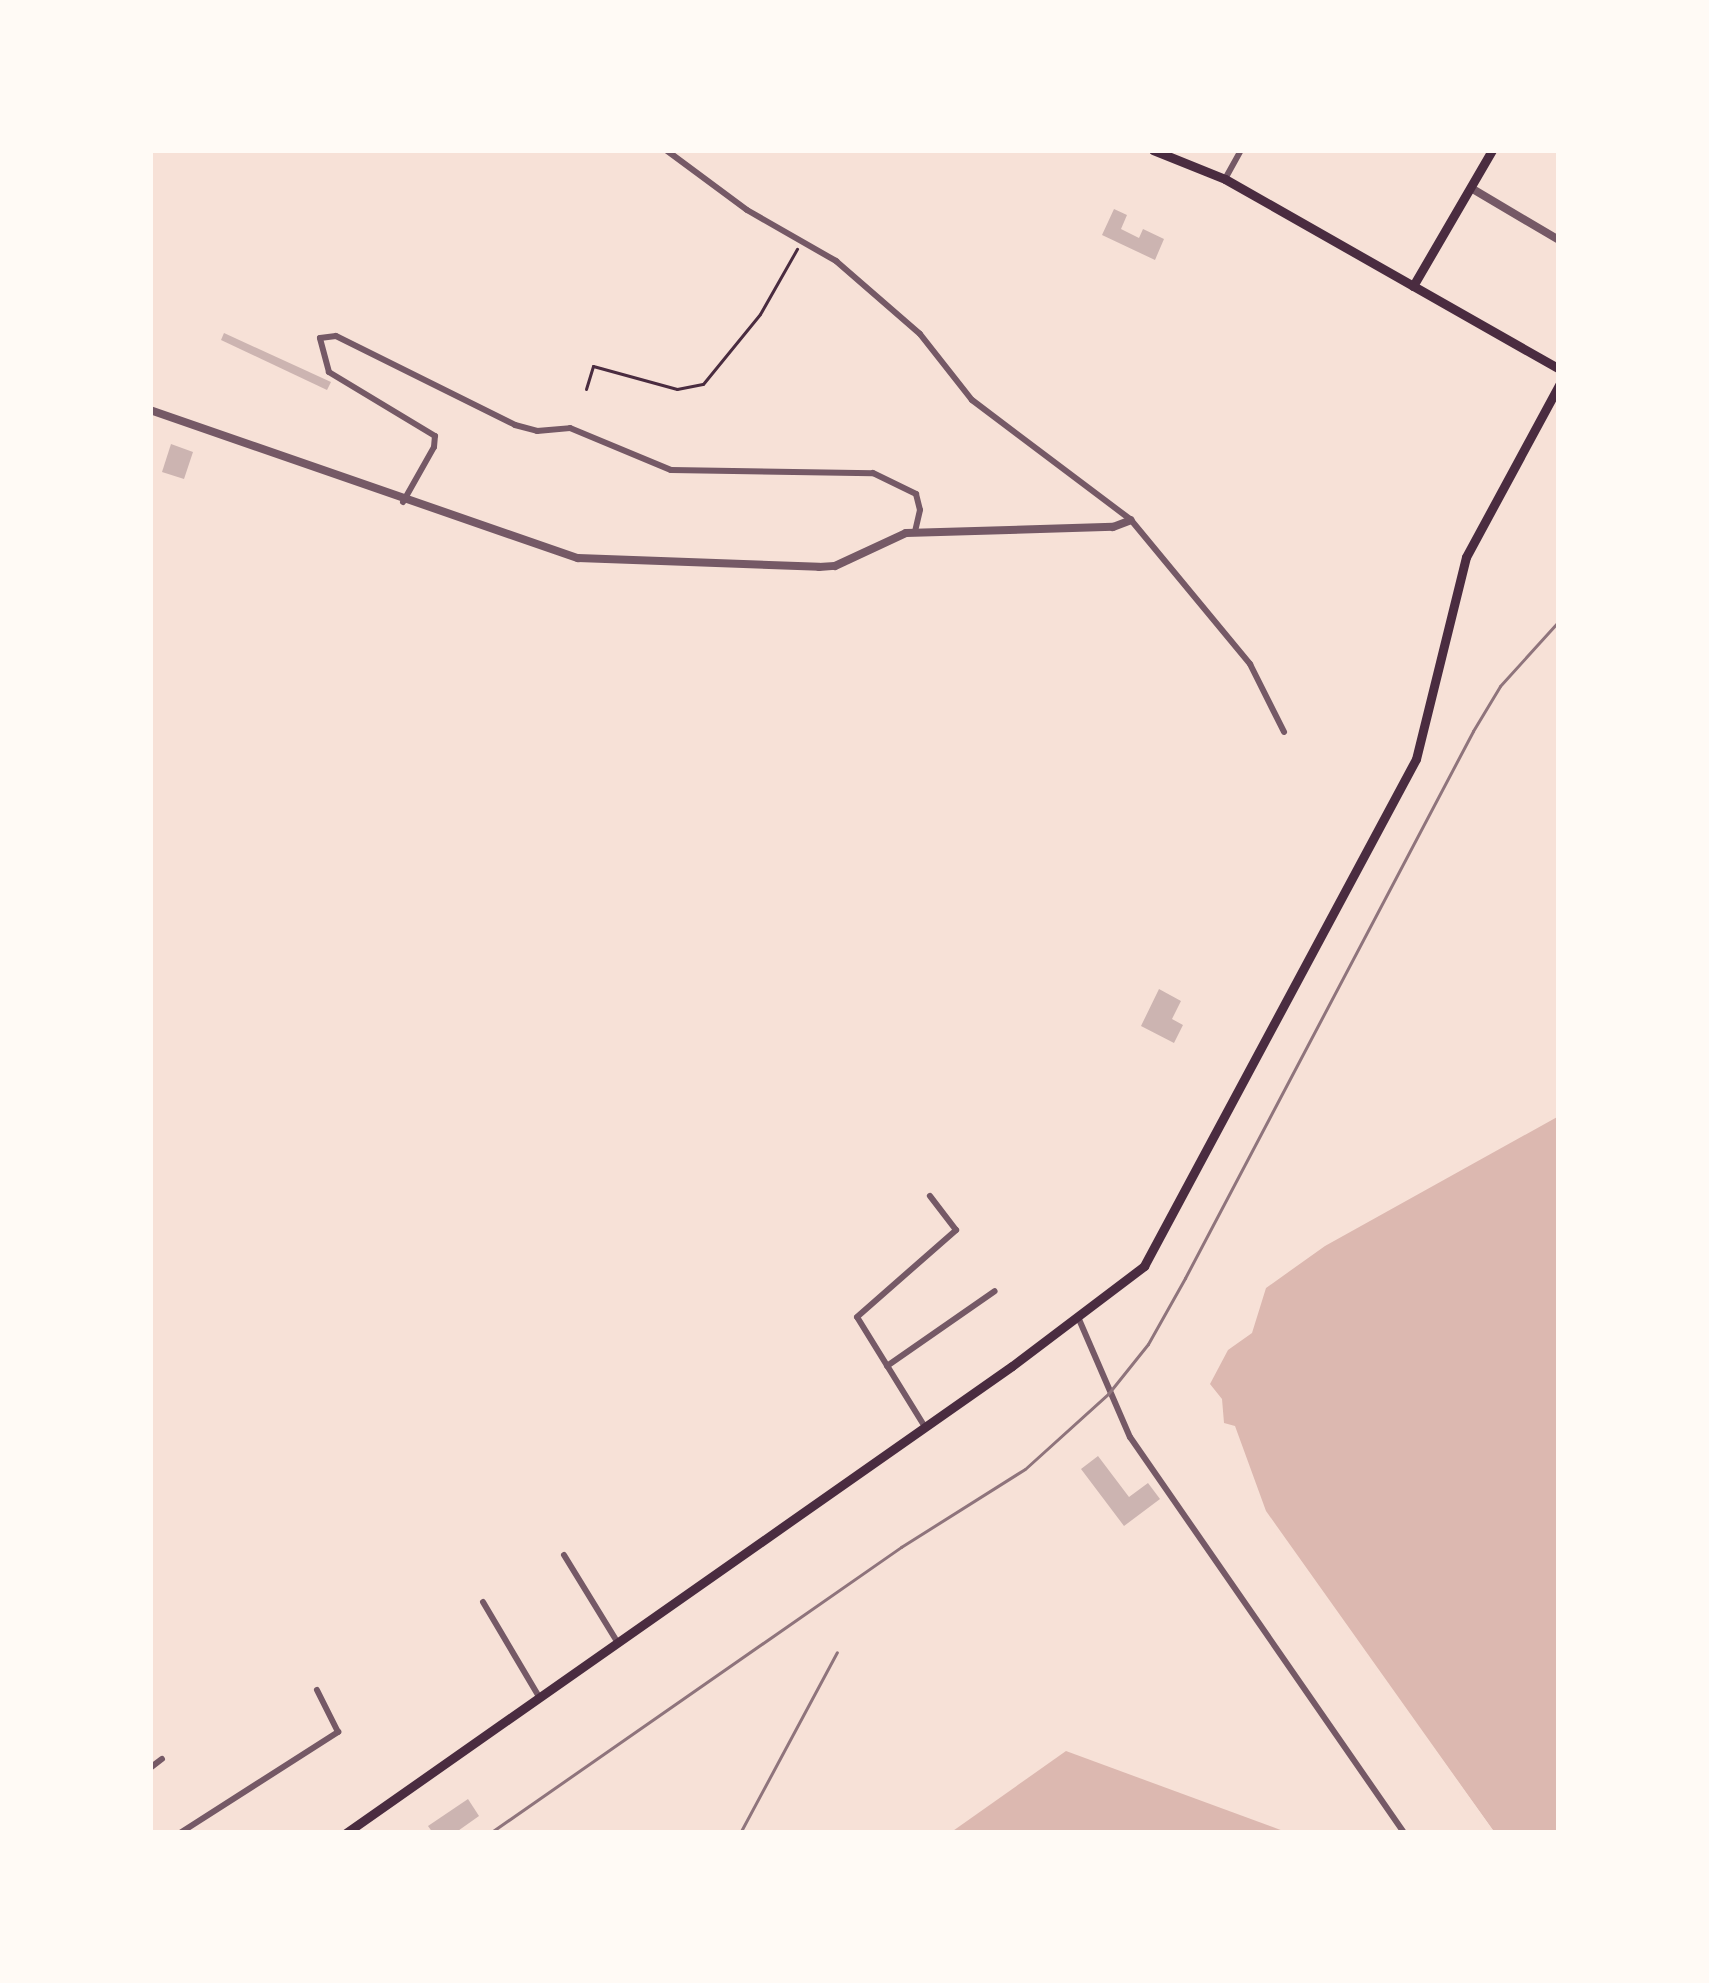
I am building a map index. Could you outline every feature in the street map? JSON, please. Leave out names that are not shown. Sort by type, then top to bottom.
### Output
[{"type":"main road","points":[[1153,150],[1225,179],[1559,370]]},
{"type":"main road","points":[[1413,286],[1492,150]]},
{"type":"main road","points":[[346,1833],[1131,1278],[1156,1248],[1398,796],[1428,726],[1471,545],[1559,386]]},
{"type":"street","points":[[666,150],[747,210],[803,238],[920,334],[972,400],[1131,520],[1250,664],[1284,732]]},
{"type":"street","points":[[1225,179],[1241,150]]},
{"type":"street","points":[[1471,188],[1559,240]]},
{"type":"street","points":[[403,502],[434,447],[434,436],[328,372],[320,338],[336,336],[515,425],[537,431],[570,428],[670,470],[873,473],[916,494],[920,510],[915,532]]},
{"type":"street","points":[[150,410],[545,550],[613,561],[835,566],[915,532],[1113,527],[1131,520]]},
{"type":"street","points":[[925,1427],[857,1317],[956,1230],[930,1196]]},
{"type":"street","points":[[887,1366],[995,1291]]},
{"type":"street","points":[[1078,1316],[1130,1437],[1404,1833]]},
{"type":"street","points":[[564,1555],[616,1640]]},
{"type":"street","points":[[483,1602],[538,1695]]},
{"type":"street","points":[[180,1833],[338,1732],[317,1690]]},
{"type":"street","points":[[150,1768],[162,1760]]},
{"type":"path","points":[[586,389],[593,366],[677,389],[703,384],[760,314],[803,238]]},
{"type":"shaded area","points":[[1559,1116],[1559,1833],[1495,1833],[1266,1511],[1235,1426],[1224,1423],[1222,1399],[1210,1384],[1228,1350],[1252,1333],[1266,1288],[1325,1246]]},
{"type":"shaded area","points":[[1066,1751],[1286,1832],[1286,1833],[950,1833]]},
{"type":"pier","points":[[1235,1428],[1264,1512],[1495,1833],[1488,1833],[1261,1514],[1231,1432]]},
{"type":"building","points":[[1114,209],[1127,215],[1121,229],[1139,238],[1143,229],[1164,239],[1155,260],[1102,235]]},
{"type":"building","points":[[224,333],[331,382],[327,390],[221,340]]},
{"type":"building","points":[[171,444],[193,452],[184,479],[162,472]]},
{"type":"building","points":[[1159,989],[1181,1001],[1172,1019],[1183,1025],[1174,1043],[1141,1026]]},
{"type":"building","points":[[1098,1456],[1129,1497],[1148,1483],[1160,1499],[1124,1526],[1081,1469]]},
{"type":"building","points":[[468,1799],[479,1816],[455,1833],[433,1833],[428,1826]]},
{"type":"railway","points":[[490,1833],[901,1547],[1025,1469],[1108,1394],[1148,1344],[1185,1278],[1473,731],[1500,686],[1559,621]]},
{"type":"railway","points":[[740,1833],[837,1652]]}]
